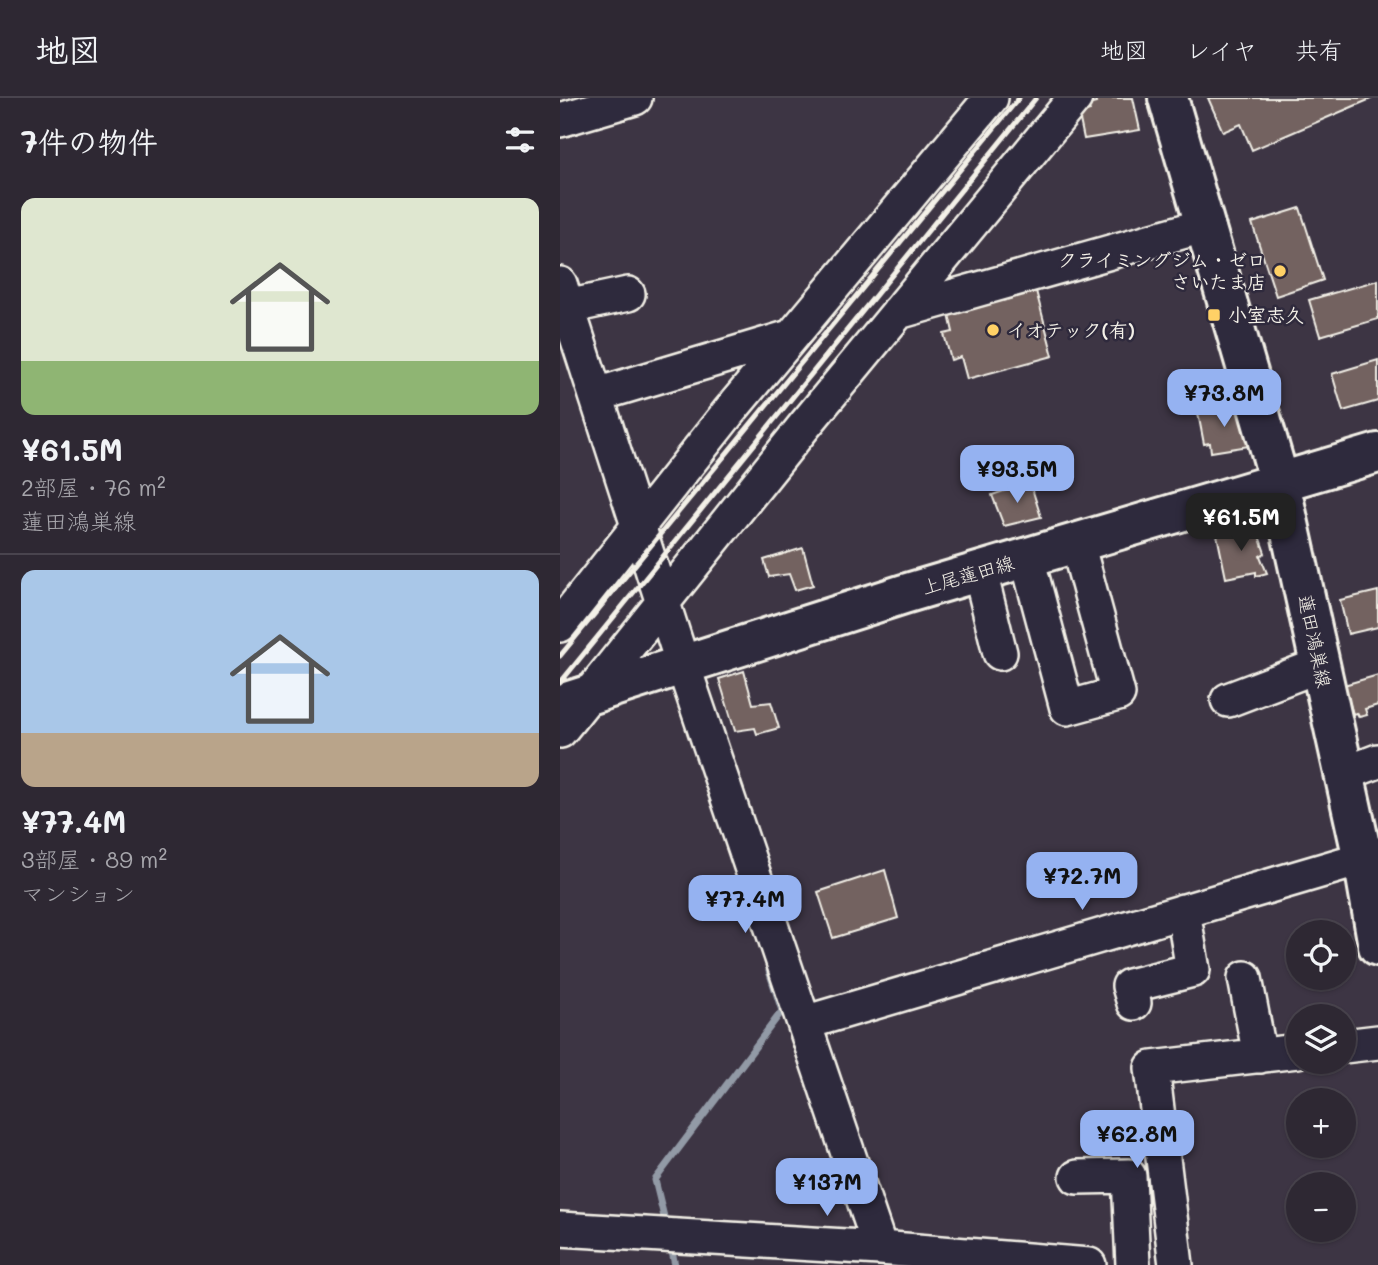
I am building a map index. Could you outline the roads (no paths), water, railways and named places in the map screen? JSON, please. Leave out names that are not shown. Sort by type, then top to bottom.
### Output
[{"type":"main road","name":"蓮田鴻巣線","points":[[1168,98],[1280,483],[1320,665],[1361,767],[1377,935]]},
{"type":"main road","name":"上尾蓮田線","points":[[574,700],[979,572],[1378,453]]},
{"type":"street","points":[[560,120],[635,98]]},
{"type":"street","points":[[560,625],[790,337],[991,98]]},
{"type":"street","points":[[560,731],[574,700],[663,604],[898,312],[1075,98]]},
{"type":"street","points":[[898,312],[1206,225]]},
{"type":"street","points":[[628,294],[564,296],[663,604],[669,669],[804,1023],[880,1248]]},
{"type":"street","points":[[596,395],[790,337]]},
{"type":"street","points":[[1027,558],[1067,708],[1118,694],[1077,543]]},
{"type":"street","points":[[979,572],[1000,653]]},
{"type":"street","points":[[1228,700],[1320,665]]},
{"type":"street","points":[[804,1023],[1370,856]]},
{"type":"street","points":[[1134,1003],[1129,986],[1193,970],[1182,911]]},
{"type":"street","points":[[1245,978],[1260,1056]]},
{"type":"street","points":[[1356,1045],[1378,1042]]},
{"type":"street","points":[[1176,1265],[1152,1068],[1286,1053]]},
{"type":"street","points":[[1077,1177],[1129,1177],[1133,1265]]},
{"type":"street","points":[[560,1229],[880,1248],[1089,1265]]},
{"type":"waterway","points":[[666,1225],[655,1180],[782,1011],[769,971]]},
{"type":"waterway","points":[[670,1243],[675,1265]]},
{"type":"railway","points":[[560,656],[1019,98]]},
{"type":"railway","points":[[560,683],[1036,98]]},
{"type":"place","name":"クライミングジム・ゼロ さいたま店","points":[[1280,271]]},
{"type":"place","name":"小室志久","points":[[1214,315]]},
{"type":"place","name":"イオテック(有)","points":[[993,330]]}]
